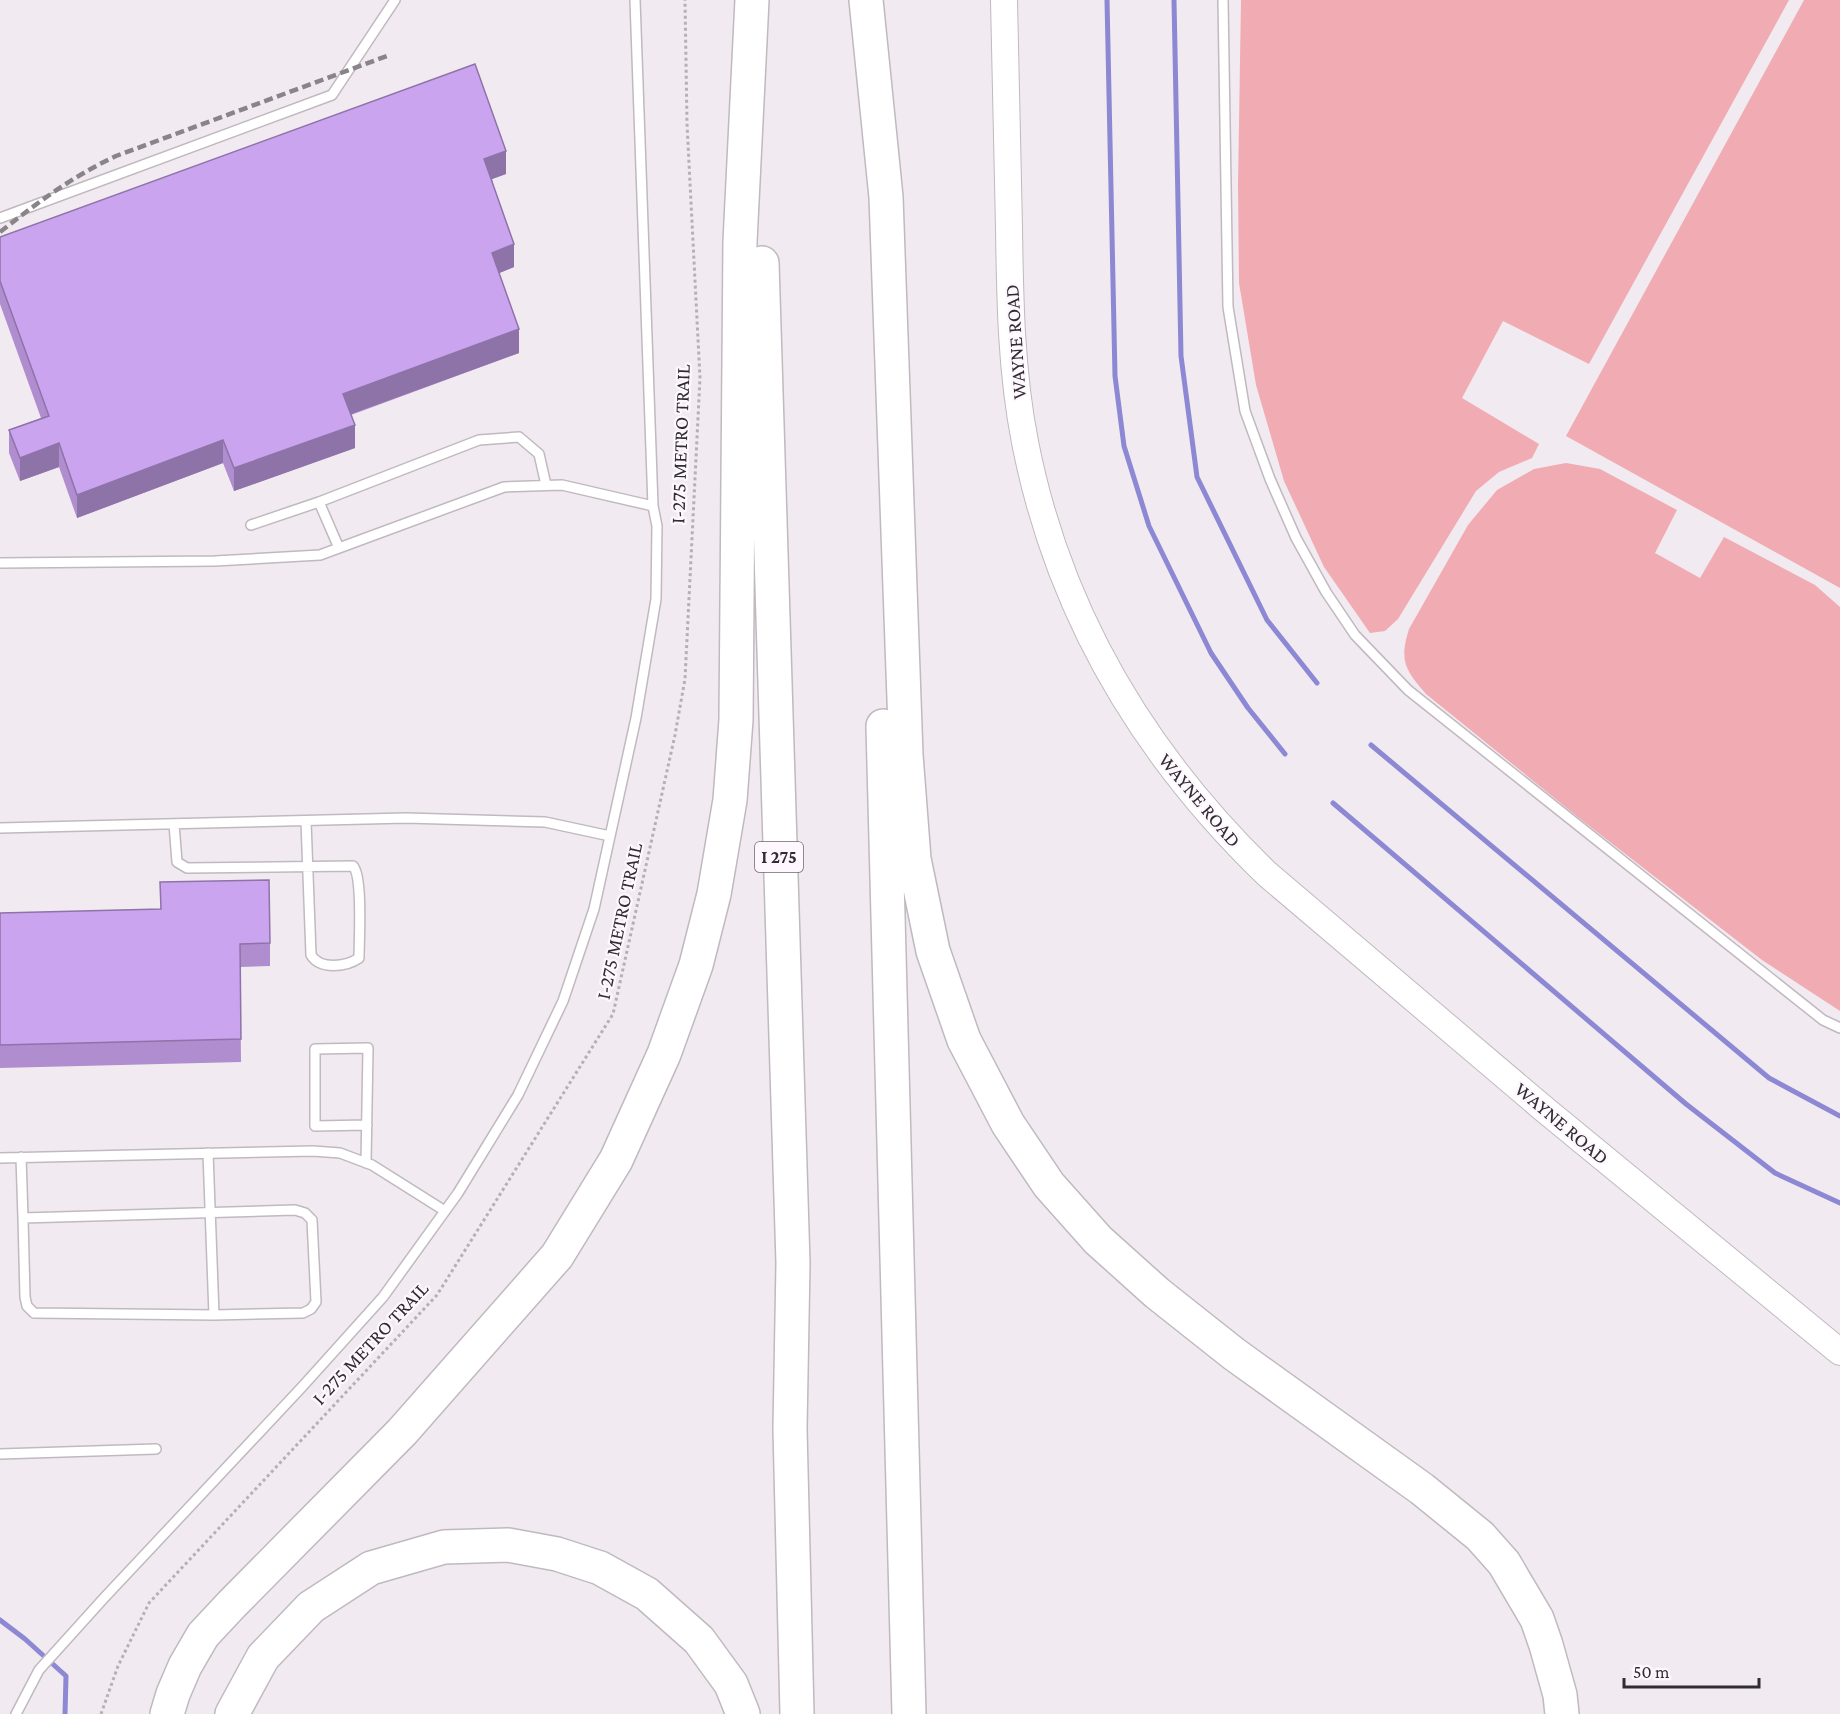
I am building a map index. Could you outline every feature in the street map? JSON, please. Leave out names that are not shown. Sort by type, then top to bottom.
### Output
[{"type":"highway","points":[[167,1714],[185,1666],[203,1635],[402,1432],[557,1256],[616,1160],[664,1054],[696,965],[714,894],[730,800],[736,720],[740,243],[753,0]]},
{"type":"highway","name":"I 275","points":[[753,0],[793,1263],[790,1429],[797,1714]]},
{"type":"highway","points":[[864,0],[910,1705]]},
{"type":"highway","points":[[864,0],[886,197],[906,755],[914,859],[933,951],[964,1040],[1008,1124],[1050,1185],[1098,1240],[1157,1293],[1234,1354],[1465,1522],[1504,1563],[1537,1619],[1560,1695],[1562,1714]]},
{"type":"highway","points":[[232,1714],[263,1657],[311,1606],[371,1568],[444,1546],[508,1545],[557,1554],[600,1568],[647,1594],[699,1640],[731,1684],[743,1714]]},
{"type":"main road","name":"WAYNE ROAD","points":[[1004,0],[1013,351],[1024,440],[1034,484],[1061,568],[1082,620],[1118,689],[1142,728],[1187,788],[1240,848],[1267,874],[1544,1109],[1840,1352]]},
{"type":"lane","points":[[0,218],[332,95],[395,0]]},
{"type":"lane","points":[[16,1714],[39,1670],[120,1580],[302,1388],[383,1297],[445,1211],[518,1095],[563,1001],[594,909],[636,718],[656,599],[657,525],[653,506],[635,0]]},
{"type":"lane","points":[[1223,0],[1228,307],[1245,411],[1270,479],[1296,538],[1326,592],[1355,635],[1408,690],[1823,1020],[1840,1028]]},
{"type":"lane","points":[[251,525],[319,502],[479,440],[519,437],[539,454],[546,485]]},
{"type":"lane","points":[[0,563],[215,561],[320,555],[504,487],[562,485],[653,506]]},
{"type":"lane","points":[[319,502],[339,548]]},
{"type":"lane","points":[[0,828],[406,818],[545,822],[610,836]]},
{"type":"lane","points":[[174,824],[177,862],[187,868],[308,866],[353,866],[357,868],[359,958],[351,963],[323,965],[315,961],[311,955],[308,866],[306,821]]},
{"type":"lane","points":[[366,1163],[367,1125],[368,1048],[315,1049],[315,1126],[367,1125]]},
{"type":"lane","points":[[0,1158],[313,1151],[340,1153],[366,1163],[445,1211]]},
{"type":"lane","points":[[208,1153],[214,1314]]},
{"type":"lane","points":[[21,1157],[25,1297],[27,1306],[34,1313],[303,1313],[311,1309],[316,1302],[312,1220],[305,1213],[295,1210],[23,1218]]},
{"type":"lane","points":[[0,1454],[156,1449]]},
{"type":"path","name":"I-275 METRO TRAIL","points":[[101,1714],[118,1666],[149,1603],[437,1295],[614,1014],[675,735],[685,679],[700,378],[687,135],[685,0]]},
{"type":"shaded area","points":[[1241,0],[1789,0],[1589,364],[1503,321],[1462,398],[1539,444],[1532,458],[1499,472],[1476,491],[1398,619],[1385,631],[1370,633],[1324,567],[1284,481],[1256,385],[1239,283]]},
{"type":"shaded area","points":[[1804,0],[1840,0],[1840,588],[1566,436]]},
{"type":"shaded area","points":[[1566,463],[1600,469],[1677,510],[1655,553],[1700,578],[1724,537],[1815,585],[1840,607],[1840,1011],[1762,960],[1579,818],[1426,694],[1406,665],[1404,649],[1409,629],[1468,525],[1497,490],[1534,469]]},
{"type":"building","points":[[475,64],[506,151],[484,159],[514,244],[492,253],[519,329],[343,394],[355,425],[234,468],[223,440],[77,495],[59,443],[20,458],[9,430],[49,416],[0,281],[0,237]]},
{"type":"building","points":[[269,880],[270,943],[240,944],[241,1039],[0,1045],[0,913],[161,909],[160,882]]},
{"type":"waterway","points":[[1107,0],[1115,376],[1124,446],[1149,526],[1211,653],[1248,708],[1285,754]]},
{"type":"waterway","points":[[1174,0],[1181,356],[1197,477],[1267,620],[1317,683]]},
{"type":"waterway","points":[[1371,745],[1769,1078],[1840,1116]]},
{"type":"waterway","points":[[1333,803],[1686,1104],[1775,1173],[1840,1203]]},
{"type":"waterway","points":[[0,1620],[66,1676],[65,1714]]},
{"type":"railway","points":[[0,232],[56,191],[116,156],[387,56]]}]
